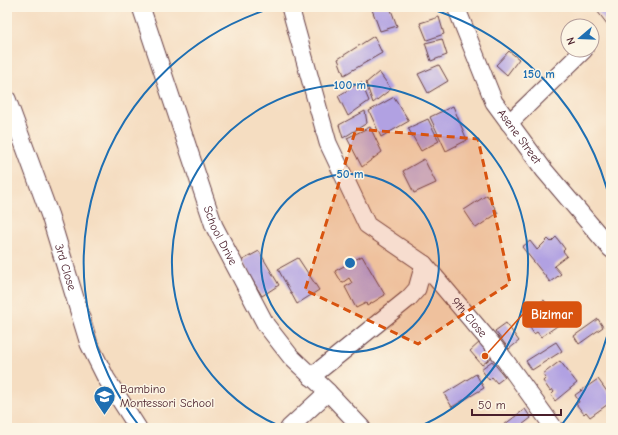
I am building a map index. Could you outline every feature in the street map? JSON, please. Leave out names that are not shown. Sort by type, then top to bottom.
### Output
[{"type":"street","name":"School Drive","points":[[141,7],[214,226],[266,325],[291,357],[328,392],[362,428]]},
{"type":"street","name":"9th Close","points":[[290,7],[328,143],[367,225],[424,264],[502,356],[554,428]]},
{"type":"street","name":"Asene Street","points":[[456,7],[494,102],[544,170],[611,249]]},
{"type":"street","points":[[508,123],[575,58]]},
{"type":"street","name":"3rd Close","points":[[7,99],[50,216],[90,344],[106,378],[138,428]]},
{"type":"street","points":[[311,377],[409,298],[417,289],[424,264]]},
{"type":"street","points":[[290,428],[328,392]]},
{"type":"highlighted area","points":[[356,129],[478,139],[510,283],[418,344],[305,290]]},
{"type":"building","points":[[371,7],[390,7],[397,26],[380,31]]},
{"type":"building","points":[[594,7],[611,7],[611,29]]},
{"type":"building","points":[[439,17],[444,34],[427,40],[420,23]]},
{"type":"building","points":[[374,36],[382,53],[344,75],[338,59]]},
{"type":"building","points":[[442,39],[447,55],[431,61],[425,43]]},
{"type":"building","points":[[509,51],[519,59],[507,75],[496,65]]},
{"type":"building","points":[[439,65],[448,81],[428,93],[418,74]]},
{"type":"building","points":[[379,72],[391,89],[373,103],[366,83]]},
{"type":"building","points":[[361,82],[369,101],[348,116],[338,96]]},
{"type":"building","points":[[394,97],[409,121],[381,137],[369,111]]},
{"type":"building","points":[[453,106],[467,140],[446,151],[430,117]]},
{"type":"building","points":[[365,111],[367,123],[343,138],[339,125]]},
{"type":"building","points":[[428,119],[439,141],[421,151],[408,128]]},
{"type":"building","points":[[370,127],[382,152],[362,167],[347,138]]},
{"type":"building","points":[[424,159],[436,183],[414,193],[403,171]]},
{"type":"building","points":[[487,195],[498,213],[476,228],[464,210]]},
{"type":"building","points":[[556,237],[565,249],[563,251],[567,256],[554,266],[561,274],[550,282],[522,247],[530,241],[537,250],[548,239],[551,242]]},
{"type":"building","points":[[259,251],[279,285],[262,296],[241,261]]},
{"type":"building","points":[[362,256],[385,295],[367,306],[366,303],[356,308],[345,287],[352,283],[349,278],[342,283],[335,271]]},
{"type":"building","points":[[298,258],[319,290],[297,304],[278,269]]},
{"type":"building","points":[[544,300],[560,324],[541,337],[537,332],[534,334],[526,321],[529,319],[525,313]]},
{"type":"building","points":[[598,319],[603,327],[579,344],[574,336]]},
{"type":"building","points":[[506,323],[519,341],[509,349],[495,331]]},
{"type":"building","points":[[480,342],[492,357],[482,365],[470,351]]},
{"type":"building","points":[[556,342],[562,351],[532,370],[526,361]]},
{"type":"building","points":[[492,361],[505,377],[497,383],[492,377],[489,380],[481,369]]},
{"type":"building","points":[[560,361],[577,383],[555,401],[551,395],[554,392],[552,389],[550,391],[543,381],[546,378],[543,374]]},
{"type":"building","points":[[476,374],[484,388],[452,407],[444,394]]},
{"type":"building","points":[[598,379],[611,397],[611,402],[590,417],[586,412],[584,414],[576,404],[579,402],[575,395]]},
{"type":"building","points":[[525,409],[531,418],[518,428],[500,428]]},
{"type":"place","name":"Bizimar","points":[[485,356]]},
{"type":"place","name":"Bambino Montessori School","points":[[105,416]]}]
